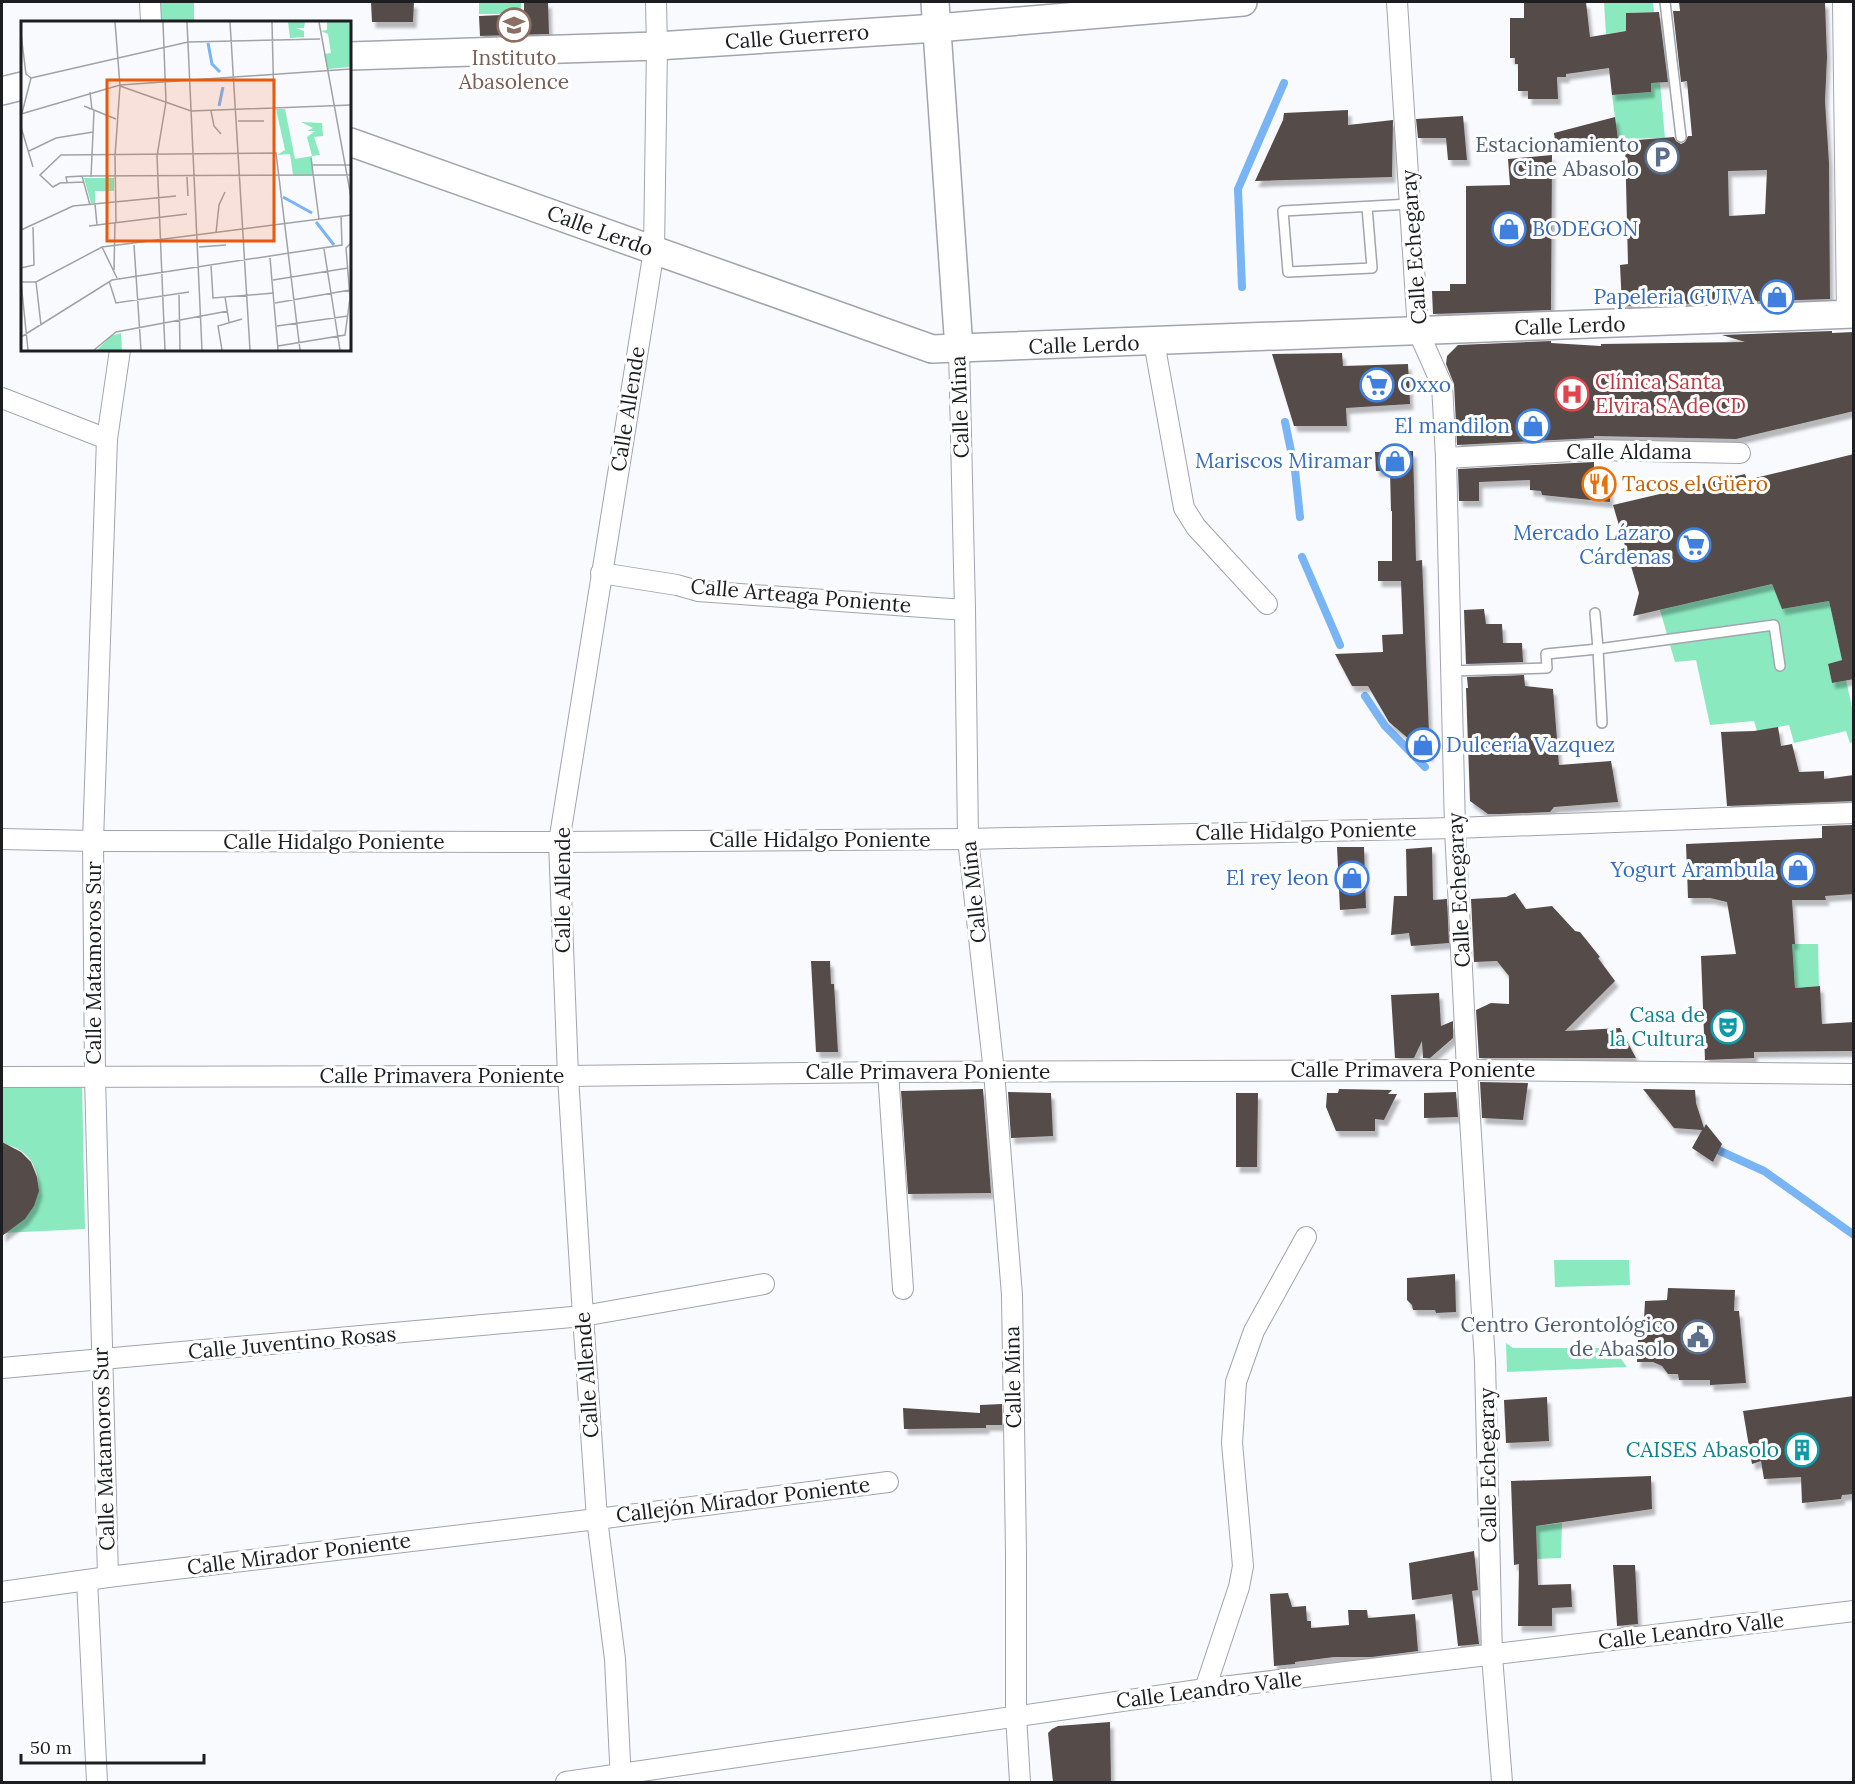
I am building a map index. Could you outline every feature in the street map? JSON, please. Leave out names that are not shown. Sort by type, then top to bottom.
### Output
[{"type":"street","points":[[150,2],[151,21]]},
{"type":"street","name":"Calle Allende","points":[[621,1778],[615,1659],[597,1519],[583,1316],[568,1076],[559,842],[654,250],[656,2]]},
{"type":"street","name":"Calle Guerrero","points":[[351,56],[657,46],[936,15],[1243,2]]},
{"type":"street","name":"Calle Echegaray","points":[[1397,2],[1418,331],[1442,385],[1446,458],[1455,828],[1485,1362],[1492,1656],[1502,1782]]},
{"type":"street","points":[[1843,2],[1850,314]]},
{"type":"street","name":"Calle Mina","points":[[936,15],[958,350],[968,839],[994,1072],[1012,1295],[1016,1715],[1020,1782]]},
{"type":"street","points":[[2,91],[21,86]]},
{"type":"street","name":"Calle Lerdo","points":[[351,142],[932,350],[1418,331],[1671,317],[1850,314]]},
{"type":"street","points":[[1154,342],[1184,508],[1196,527],[1267,604]]},
{"type":"street","name":"Calle Matamoros Sur","points":[[108,1577],[95,1077],[93,841],[107,439],[120,351]]},
{"type":"street","points":[[2,398],[107,439]]},
{"type":"street","name":"Calle Aldama","points":[[1446,458],[1591,450],[1740,453]]},
{"type":"street","name":"Calle Arteaga Poniente","points":[[601,573],[676,585],[698,591],[965,610]]},
{"type":"street","name":"Calle Hidalgo Poniente","points":[[2,839],[559,842],[968,839],[1455,828],[1854,813]]},
{"type":"street","name":"Calle Primavera Poniente","points":[[2,1077],[1467,1070],[1854,1074]]},
{"type":"street","points":[[888,1072],[903,1289]]},
{"type":"street","points":[[1205,1689],[1239,1587],[1243,1566],[1232,1443],[1236,1382],[1254,1331],[1306,1237]]},
{"type":"street","name":"Calle Juventino Rosas","points":[[2,1368],[583,1316],[764,1284]]},
{"type":"street","name":"Callejón Mirador Poniente","points":[[597,1519],[888,1482]]},
{"type":"street","name":"Calle Mirador Poniente","points":[[2,1592],[108,1577],[597,1519]]},
{"type":"street","name":"Calle Matamoros Sur","points":[[87,1580],[98,1782]]},
{"type":"street","name":"Calle Leandro Valle","points":[[566,1782],[621,1778],[1016,1715],[1205,1689],[1854,1611]]},
{"type":"lane","points":[[1665,2],[1681,137]]},
{"type":"lane","points":[[1367,207],[1372,268],[1288,272],[1283,211],[1410,204]]},
{"type":"lane","points":[[1595,613],[1602,723]]},
{"type":"lane","points":[[1451,671],[1547,668],[1546,654],[1774,625],[1780,666]]},
{"type":"green space","points":[[158,2],[194,2],[194,21],[158,21]]},
{"type":"green space","points":[[479,2],[521,2],[521,27],[501,28],[500,14],[479,14]]},
{"type":"green space","points":[[1604,2],[1653,2],[1654,12],[1626,13],[1626,31],[1606,34]]},
{"type":"green space","points":[[1651,83],[1660,83],[1665,138],[1618,139],[1612,95],[1650,92]]},
{"type":"green space","points":[[1772,584],[1782,609],[1829,601],[1842,660],[1828,665],[1832,683],[1846,680],[1853,712],[1853,742],[1850,743],[1846,731],[1794,743],[1789,725],[1757,731],[1754,721],[1710,725],[1696,660],[1675,662],[1660,610]]},
{"type":"green space","points":[[1778,944],[1818,944],[1819,986],[1795,988],[1794,974]]},
{"type":"green space","points":[[82,1082],[85,1229],[2,1233],[30,1212],[36,1198],[38,1184],[36,1170],[29,1158],[18,1149],[2,1144],[2,1084]]},
{"type":"green space","points":[[1554,1260],[1629,1260],[1630,1285],[1555,1287]]},
{"type":"green space","points":[[1506,1343],[1513,1348],[1613,1348],[1627,1367],[1507,1372]]},
{"type":"green space","points":[[1562,1523],[1561,1558],[1537,1559],[1536,1526]]},
{"type":"building","points":[[371,2],[414,2],[413,22],[372,22]]},
{"type":"building","name":"Instituto Abasolence","points":[[524,2],[548,2],[549,34],[480,36],[479,16],[524,14]]},
{"type":"building","points":[[1524,2],[1586,2],[1590,37],[1626,31],[1626,13],[1659,12],[1668,82],[1651,83],[1651,92],[1612,95],[1609,68],[1557,77],[1558,99],[1528,99],[1528,91],[1518,91],[1518,64],[1515,64],[1515,58],[1510,58],[1510,18],[1524,18]]},
{"type":"building","points":[[1679,2],[1825,2],[1830,299],[1622,306],[1620,265],[1628,264],[1625,141],[1674,137],[1681,144],[1688,136],[1692,136],[1687,81],[1681,82],[1673,11],[1680,11]],"holes":[[[1767,170],[1765,214],[1729,216],[1728,171]]]},
{"type":"building","points":[[1348,110],[1348,125],[1393,120],[1392,177],[1255,181],[1283,120],[1284,113]]},
{"type":"building","points":[[1463,116],[1467,160],[1448,160],[1446,138],[1418,138],[1416,119]]},
{"type":"building","points":[[1615,117],[1618,139],[1555,140],[1554,133]]},
{"type":"building","name":"BODEGON","points":[[1552,155],[1551,310],[1433,314],[1432,291],[1450,291],[1450,284],[1466,284],[1466,186],[1510,185],[1508,159]]},
{"type":"building","points":[[1832,331],[1832,333],[1854,332],[1854,411],[1736,439],[1594,436],[1594,438],[1457,445],[1454,384],[1446,364],[1447,356],[1458,345],[1551,341],[1551,343],[1601,346],[1601,344],[1745,342],[1722,335]]},
{"type":"building","points":[[1342,353],[1343,366],[1408,364],[1410,404],[1346,408],[1347,426],[1294,426],[1272,354]]},
{"type":"building","points":[[1413,451],[1416,561],[1422,560],[1430,757],[1389,722],[1368,686],[1352,686],[1335,654],[1383,652],[1382,635],[1403,634],[1401,581],[1378,581],[1378,561],[1392,561],[1392,511],[1390,471],[1376,471],[1375,452]]},
{"type":"building","points":[[1854,454],[1854,679],[1832,683],[1828,664],[1842,660],[1829,601],[1782,609],[1772,584],[1633,616],[1639,593],[1613,505],[1745,474],[1747,480]]},
{"type":"building","points":[[1594,462],[1594,474],[1609,474],[1610,502],[1542,495],[1541,491],[1530,490],[1530,480],[1479,482],[1479,501],[1459,501],[1458,469]]},
{"type":"building","points":[[1484,609],[1486,624],[1502,624],[1503,643],[1522,643],[1523,662],[1466,664],[1464,610]]},
{"type":"building","points":[[1524,675],[1525,686],[1553,689],[1559,765],[1611,761],[1618,802],[1554,807],[1550,812],[1488,814],[1470,801],[1467,677]]},
{"type":"building","points":[[1778,727],[1781,746],[1792,744],[1799,772],[1824,771],[1824,779],[1854,775],[1854,801],[1727,806],[1721,732],[1754,731]]},
{"type":"building","points":[[1852,825],[1854,894],[1825,896],[1826,900],[1792,900],[1795,944],[1792,944],[1795,988],[1820,986],[1822,1024],[1854,1022],[1854,1051],[1754,1052],[1754,1058],[1705,1060],[1701,956],[1736,954],[1727,902],[1710,898],[1688,898],[1686,844],[1822,838],[1822,826]]},
{"type":"building","name":"El rey leon","points":[[1337,847],[1364,847],[1366,908],[1340,910]]},
{"type":"building","points":[[1432,847],[1433,900],[1447,899],[1449,943],[1411,946],[1409,933],[1391,935],[1394,896],[1407,896],[1406,849]]},
{"type":"building","points":[[1515,893],[1526,909],[1552,906],[1575,931],[1580,932],[1615,981],[1565,1031],[1620,1028],[1636,1058],[1479,1058],[1476,1010],[1491,1003],[1509,1004],[1509,976],[1497,961],[1474,962],[1471,899],[1506,897]]},
{"type":"building","points":[[811,961],[830,961],[831,984],[834,984],[838,1052],[816,1052]]},
{"type":"building","points":[[1439,993],[1441,1026],[1453,1021],[1453,1038],[1430,1058],[1423,1058],[1422,1041],[1414,1058],[1395,1058],[1391,995]]},
{"type":"building","points":[[1480,1082],[1528,1083],[1523,1120],[1482,1118]]},
{"type":"building","points":[[983,1089],[991,1193],[908,1194],[901,1091]]},
{"type":"building","points":[[1339,1089],[1392,1090],[1388,1094],[1397,1094],[1384,1120],[1375,1119],[1375,1131],[1336,1131],[1326,1107],[1327,1093],[1338,1093]]},
{"type":"building","points":[[1643,1089],[1695,1090],[1696,1103],[1704,1128],[1706,1124],[1722,1144],[1713,1162],[1692,1148],[1702,1130],[1674,1128]]},
{"type":"building","points":[[1008,1092],[1051,1093],[1053,1136],[1011,1138]]},
{"type":"building","points":[[1456,1092],[1458,1117],[1424,1118],[1424,1093]]},
{"type":"building","points":[[1236,1093],[1258,1093],[1257,1167],[1236,1167]]},
{"type":"building","points":[[2,1142],[21,1152],[31,1162],[39,1191],[34,1206],[25,1219],[2,1236]]},
{"type":"building","points":[[1455,1274],[1456,1312],[1436,1313],[1435,1310],[1413,1310],[1407,1300],[1407,1278]]},
{"type":"building","name":"Centro Gerontológico de Abasolo","points":[[1668,1288],[1735,1290],[1734,1311],[1739,1311],[1746,1383],[1710,1385],[1710,1380],[1679,1380],[1678,1374],[1668,1374],[1662,1366],[1653,1362],[1637,1362],[1638,1339],[1643,1339],[1645,1301],[1667,1300]]},
{"type":"building","name":"CAISES Abasolo","points":[[1854,1396],[1854,1494],[1842,1495],[1841,1499],[1802,1503],[1801,1477],[1764,1479],[1761,1461],[1752,1464],[1743,1411]]},
{"type":"building","points":[[1547,1397],[1549,1441],[1506,1443],[1504,1400]]},
{"type":"building","points":[[1002,1404],[1002,1425],[986,1425],[986,1428],[904,1429],[903,1408],[980,1413],[980,1405]]},
{"type":"building","points":[[1651,1476],[1652,1509],[1536,1526],[1538,1585],[1571,1584],[1572,1607],[1552,1608],[1552,1626],[1518,1626],[1519,1564],[1514,1565],[1511,1481]]},
{"type":"building","points":[[1474,1551],[1478,1590],[1472,1591],[1479,1644],[1458,1646],[1452,1594],[1412,1600],[1409,1563]]},
{"type":"building","points":[[1613,1565],[1635,1565],[1638,1624],[1617,1626]]},
{"type":"building","points":[[1288,1593],[1292,1607],[1306,1606],[1307,1621],[1311,1621],[1311,1628],[1349,1625],[1348,1610],[1367,1610],[1368,1618],[1415,1614],[1418,1651],[1372,1657],[1334,1657],[1274,1666],[1270,1594]]},
{"type":"building","points":[[1110,1722],[1111,1782],[1053,1782],[1048,1733],[1058,1726]]},
{"type":"waterway","points":[[1242,287],[1238,189],[1284,83]]},
{"type":"waterway","points":[[1285,422],[1295,470],[1300,517]]},
{"type":"waterway","points":[[1302,557],[1340,645]]},
{"type":"waterway","points":[[1365,696],[1385,726],[1425,767]]},
{"type":"waterway","points":[[1720,1151],[1764,1171],[1854,1235]]},
{"type":"place","name":"Instituto Abasolence","points":[[514,25]]},
{"type":"place","name":"Estacionamiento Cine Abasolo","points":[[1662,157]]},
{"type":"place","name":"BODEGON","points":[[1509,229]]},
{"type":"place","name":"Papeleria GUIVA","points":[[1777,297]]},
{"type":"place","name":"Oxxo","points":[[1377,385]]},
{"type":"place","name":"Clínica Santa Elvira SA de CD","points":[[1572,394]]},
{"type":"place","name":"El mandilon","points":[[1533,426]]},
{"type":"place","name":"Mariscos Miramar","points":[[1395,461]]},
{"type":"place","name":"Tacos el Güero","points":[[1599,484]]},
{"type":"place","name":"Mercado Lázaro Cárdenas","points":[[1694,545]]},
{"type":"place","name":"Dulcería Vazquez","points":[[1423,745]]},
{"type":"place","name":"Yogurt Arambula","points":[[1798,870]]},
{"type":"place","name":"El rey leon","points":[[1352,878]]},
{"type":"place","name":"Casa de la Cultura","points":[[1728,1027]]},
{"type":"place","name":"Centro Gerontológico de Abasolo","points":[[1698,1337]]},
{"type":"place","name":"CAISES Abasolo","points":[[1802,1450]]}]
